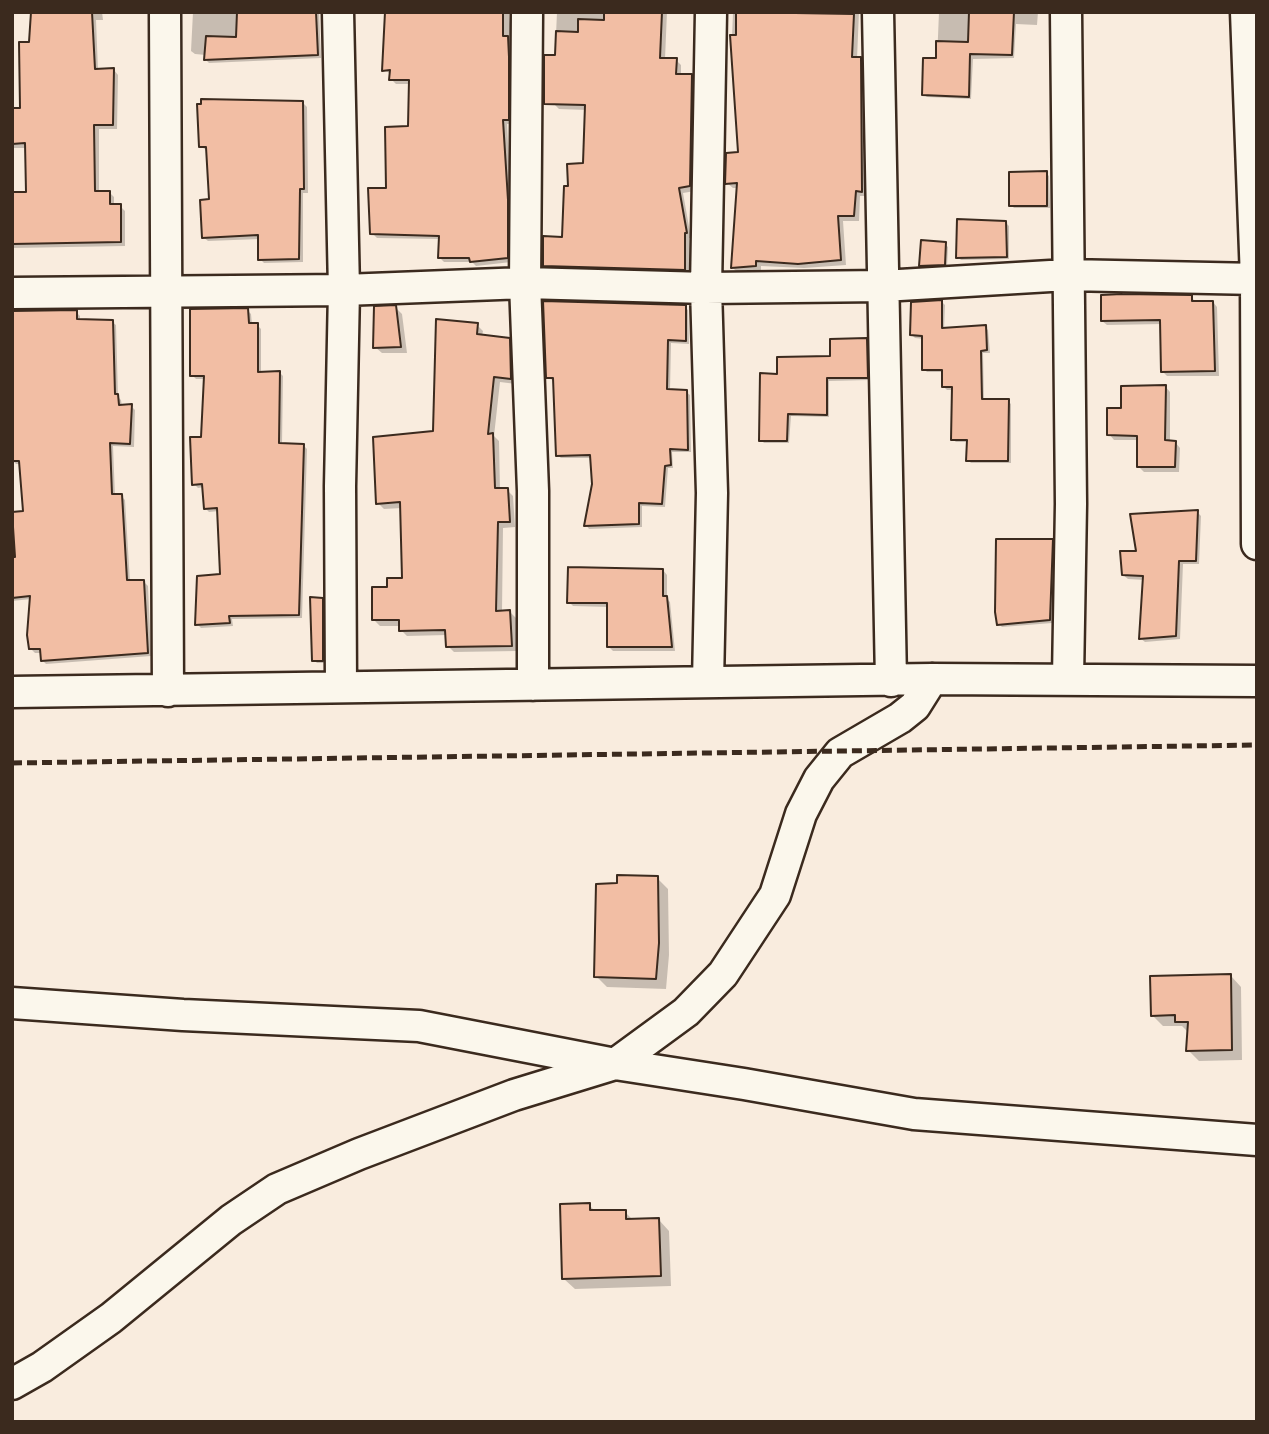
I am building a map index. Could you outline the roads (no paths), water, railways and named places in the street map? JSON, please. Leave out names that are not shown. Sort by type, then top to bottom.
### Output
[{"type":"street","points":[[165,12],[168,691]]},
{"type":"street","points":[[338,12],[344,290],[340,486],[341,687]]},
{"type":"street","points":[[527,12],[525,283],[533,491],[533,684]]},
{"type":"street","points":[[708,682],[712,493],[706,288],[711,12]]},
{"type":"street","points":[[878,12],[891,681]]},
{"type":"street","points":[[1066,12],[1071,505],[1068,678]]},
{"type":"street","points":[[1246,12],[1256,279],[1257,544]]},
{"type":"street","points":[[12,293],[344,290],[525,283],[706,288],[883,286],[1067,275],[1256,279]]},
{"type":"street","points":[[12,1384],[42,1367],[111,1318],[231,1220],[277,1189],[359,1154],[501,1100],[615,1064],[687,1012],[723,974],[775,895],[801,814],[818,779],[840,753],[900,718],[915,706],[932,679]]},
{"type":"street","points":[[12,692],[932,679],[1257,681]]},
{"type":"street","points":[[12,1003],[183,1015],[419,1026],[615,1064],[914,1114],[1257,1140]]},
{"type":"railway","points":[[12,763],[1257,745]]}]
